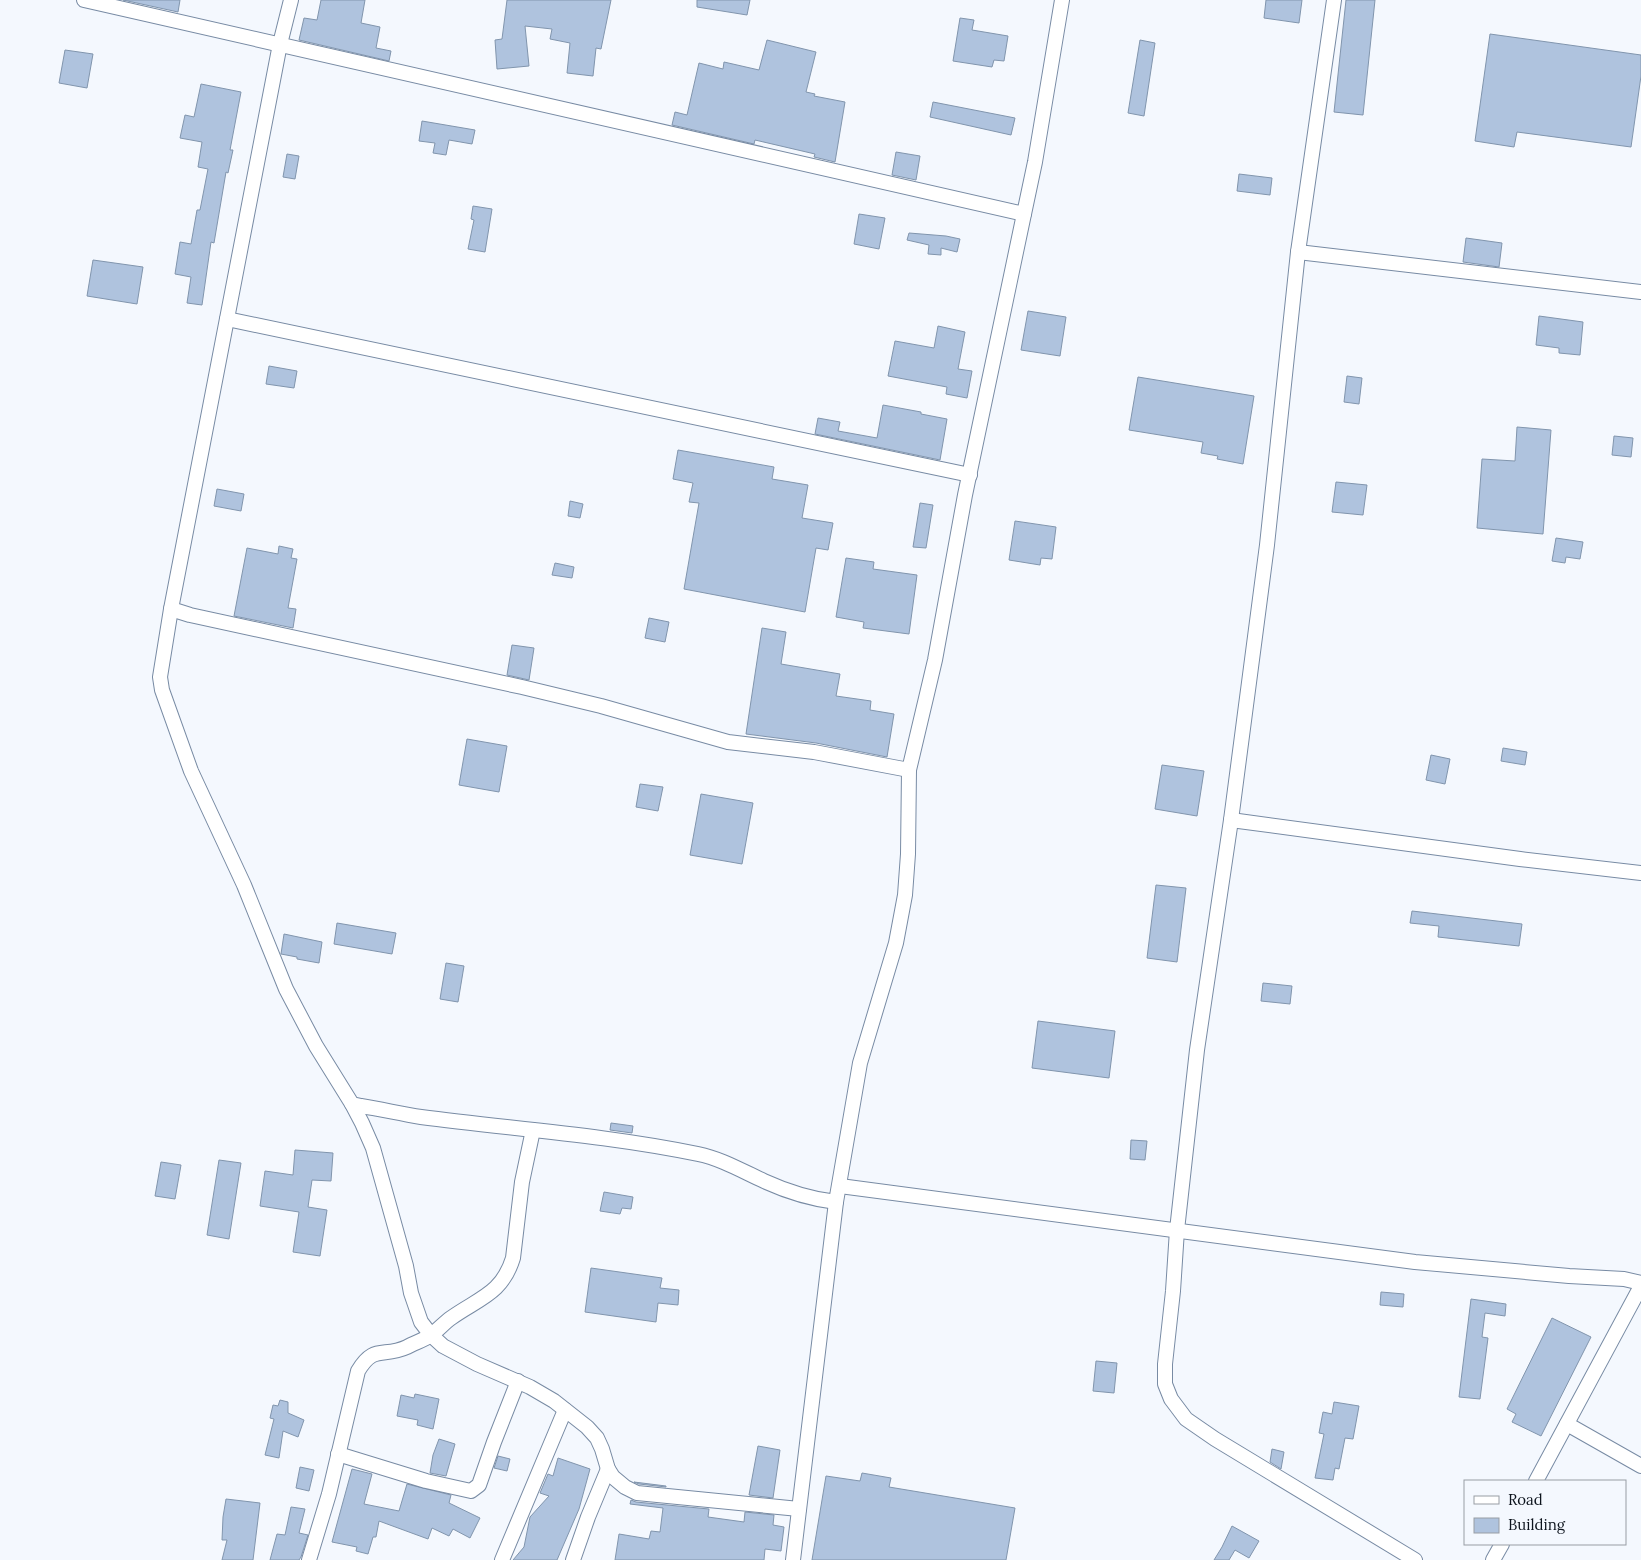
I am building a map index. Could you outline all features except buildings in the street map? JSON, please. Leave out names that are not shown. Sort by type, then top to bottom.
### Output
[{"type":"street","points":[[84,0],[1024,214]]},
{"type":"street","points":[[291,0],[280,44],[170,608],[160,677],[165,702],[191,772],[244,885],[286,990],[316,1046],[362,1122],[373,1148],[406,1266],[411,1293],[421,1322],[431,1336],[443,1346],[477,1364],[518,1381],[554,1401],[587,1427],[597,1438],[608,1469],[613,1477],[625,1487],[637,1493],[800,1509]]},
{"type":"street","points":[[792,1560],[800,1509],[836,1202],[860,1063],[896,943],[905,895],[908,854],[909,770],[933,669],[970,475],[1024,214],[1062,0]]},
{"type":"street","points":[[1334,0],[1298,252],[1267,545],[1231,820],[1197,1050],[1177,1230],[1165,1364],[1166,1384],[1171,1400],[1186,1419],[1215,1439],[1415,1560]]},
{"type":"street","points":[[1298,252],[1641,292]]},
{"type":"street","points":[[227,319],[970,475]]},
{"type":"street","points":[[170,608],[241,627],[522,687],[601,706],[728,742],[814,752],[909,770]]},
{"type":"street","points":[[1231,820],[1520,859],[1641,873]]},
{"type":"street","points":[[352,1104],[420,1117],[617,1140],[700,1154],[728,1163],[797,1195],[836,1202]]},
{"type":"street","points":[[309,1560],[329,1494],[355,1377],[364,1361],[371,1354],[404,1348],[431,1336],[450,1318],[493,1292],[509,1269],[513,1258],[522,1182],[533,1130]]},
{"type":"street","points":[[840,1186],[1415,1262],[1624,1279],[1641,1284],[1537,1480]]},
{"type":"street","points":[[338,1454],[426,1481],[471,1491],[480,1485],[494,1442],[518,1381]]},
{"type":"street","points":[[502,1560],[565,1410]]},
{"type":"street","points":[[1567,1424],[1641,1466]]},
{"type":"street","points":[[573,1560],[608,1469]]},
{"type":"street","points":[[1493,1560],[1501,1545]]}]
